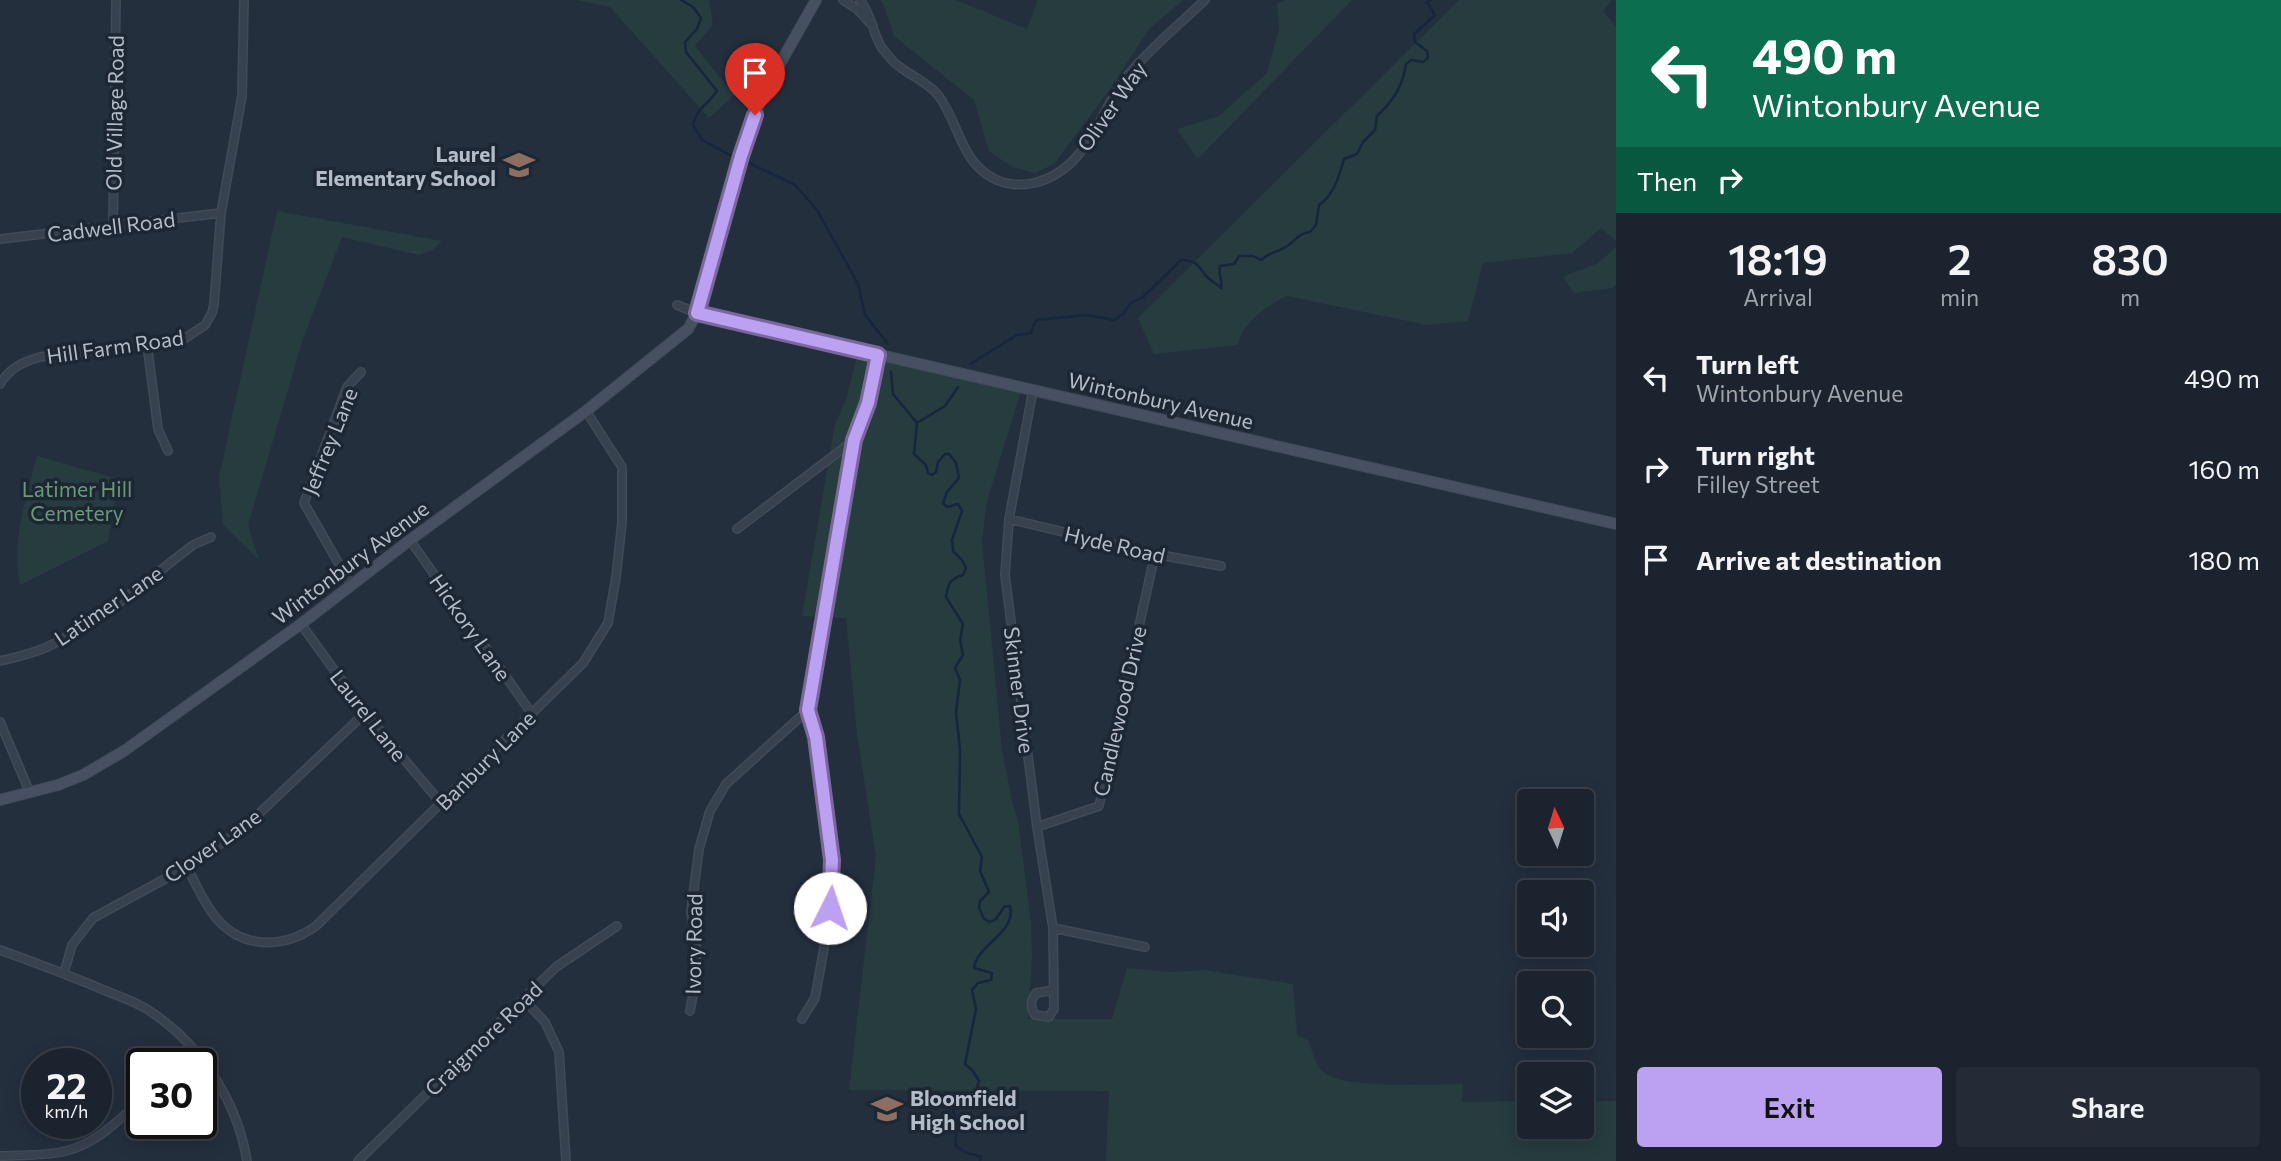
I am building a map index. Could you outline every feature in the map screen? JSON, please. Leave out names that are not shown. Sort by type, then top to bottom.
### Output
[{"type":"street","name":"Old Village Road","points":[[113,226],[116,0]]},
{"type":"street","name":"Hill Farm Road","points":[[0,384],[6,374],[16,366],[40,357],[184,339],[205,326],[212,313],[222,213],[242,96],[244,0]]},
{"type":"street","points":[[697,313],[740,160],[764,92],[816,0]]},
{"type":"street","name":"Oliver Way","points":[[843,0],[857,9],[873,27]]},
{"type":"street","name":"Oliver Way","points":[[860,0],[869,12],[880,45],[898,66],[930,86],[941,99],[962,146],[971,159],[992,178],[1012,184],[1049,179],[1069,166],[1101,123],[1127,76],[1205,0]]},
{"type":"street","name":"Cadwell Road","points":[[0,239],[222,213]]},
{"type":"street","name":"Wintonbury Avenue","points":[[677,305],[697,313],[1616,524]]},
{"type":"street","name":"Wintonbury Avenue","points":[[0,800],[83,775],[124,751],[302,624],[410,540],[586,411],[688,329],[697,313]]},
{"type":"street","points":[[147,344],[158,429],[168,451]]},
{"type":"street","points":[[802,1018],[815,999],[832,886],[832,860],[816,737],[808,710],[854,440],[868,403],[878,355]]},
{"type":"street","name":"Jeffrey Lane","points":[[351,585],[304,503],[347,387],[361,372]]},
{"type":"street","name":"Skinner Drive","points":[[1033,390],[1009,519],[1005,575],[1037,827],[1054,928],[1054,990]]},
{"type":"street","name":"Banbury Lane","points":[[187,867],[211,911],[227,929],[261,943],[290,940],[316,926],[583,663],[608,623],[622,523],[622,467],[586,411]]},
{"type":"street","points":[[737,529],[854,440]]},
{"type":"street","name":"Hyde Road","points":[[1009,519],[1156,554],[1221,566]]},
{"type":"street","name":"Latimer Lane","points":[[0,661],[31,653],[66,637],[193,545],[211,537]]},
{"type":"street","name":"Hickory Lane","points":[[410,540],[531,714]]},
{"type":"street","name":"Candlewood Drive","points":[[1037,827],[1099,806],[1156,554]]},
{"type":"street","name":"Laurel Lane","points":[[302,624],[365,713],[441,803]]},
{"type":"street","name":"Ivory Road","points":[[691,1011],[696,978],[696,945],[691,911],[699,849],[710,811],[726,784],[808,710]]},
{"type":"street","name":"Clover Lane","points":[[64,973],[72,945],[93,918],[187,867],[245,827],[365,713]]},
{"type":"street","points":[[0,722],[30,793]]},
{"type":"street","name":"Craigmore Road","points":[[358,1161],[556,967],[617,926]]},
{"type":"street","points":[[1054,928],[1145,947]]},
{"type":"street","points":[[0,950],[64,973],[146,1009],[177,1032],[191,1048]]},
{"type":"street","points":[[523,999],[545,1022],[559,1052],[566,1161]]},
{"type":"street","points":[[217,1081],[229,1102],[247,1161]]},
{"type":"street","points":[[0,1157],[63,1152],[75,1148],[109,1130],[126,1114]]},
{"type":"green space","points":[[576,0],[709,0],[713,25],[695,46],[734,95],[709,118],[610,7]]},
{"type":"green space","points":[[880,0],[956,0],[1027,29],[1038,0],[1183,0],[1149,29],[1110,89],[1054,164],[1035,173],[1012,167],[989,151],[974,100],[894,36]]},
{"type":"green space","points":[[1285,0],[1352,0],[1198,159],[1177,129],[1219,116],[1267,73],[1279,29],[1277,4]]},
{"type":"green space","points":[[1459,0],[1612,0],[1603,11],[1616,26],[1616,241],[1601,228],[1572,253],[1483,263],[1468,321],[1427,325],[1287,296],[1264,309],[1250,322],[1238,345],[1154,354],[1138,318]]},
{"type":"green space","points":[[277,211],[442,241],[432,250],[419,255],[342,237],[303,339],[248,525],[259,560],[223,525],[219,477]]},
{"type":"green space","points":[[1616,247],[1616,285],[1612,288],[1574,293],[1563,277],[1598,263]]},
{"type":"green space","points":[[860,345],[1023,385],[987,501],[982,541],[1002,750],[1018,821],[1031,922],[1028,1019],[1112,1019],[1127,968],[1170,972],[1205,970],[1293,984],[1297,1035],[1309,1041],[1320,1068],[1332,1077],[1389,1085],[1463,1084],[1462,1102],[1517,1101],[1517,1139],[1594,1139],[1594,1101],[1616,1101],[1616,1161],[1106,1161],[1109,1091],[849,1090],[876,857],[857,734],[846,618],[802,616],[835,424],[846,400]]},
{"type":"green space","name":"Latimer Hill Cemetery","points":[[37,456],[118,479],[108,541],[20,585],[17,552],[19,536],[24,504]]},
{"type":"waterway","points":[[681,0],[693,7],[701,18],[697,29],[685,42],[686,52],[717,91],[700,110],[693,125],[702,140],[737,159]]},
{"type":"waterway","points":[[970,364],[1017,335],[1031,333],[1036,320],[1087,315],[1114,320],[1123,314],[1131,303],[1143,297],[1181,260],[1196,264],[1221,288],[1220,266],[1234,264],[1239,256],[1253,256],[1261,260],[1310,232],[1316,225],[1319,205],[1332,191],[1344,159],[1357,154],[1363,142],[1375,130],[1377,116],[1396,93],[1406,64],[1411,60],[1423,62],[1428,58],[1427,51],[1415,42],[1414,34],[1435,15],[1427,2],[1431,0]]},
{"type":"waterway","points":[[743,160],[795,185],[817,210],[858,284],[865,315],[888,344]]},
{"type":"waterway","points":[[891,372],[893,394],[917,423],[914,454],[932,475],[945,454],[949,454],[956,463],[959,478],[947,492],[943,503],[947,507],[958,504],[962,511],[952,540],[953,551],[966,568],[963,575],[950,582],[946,597],[963,624],[960,640],[963,655],[955,668],[960,680],[956,712],[960,750],[959,814],[982,857],[980,871],[989,892],[980,901],[979,908],[984,919],[990,922],[996,919],[1005,906],[1010,906],[1008,924],[982,952],[974,968],[992,973],[991,980],[978,983],[972,990],[976,1009],[965,1064],[979,1081],[974,1098],[956,1104],[953,1111],[957,1123],[955,1144],[962,1151],[981,1157],[980,1161]]},
{"type":"waterway","points":[[917,423],[945,406],[958,387]]},
{"type":"place","name":"Laurel Elementary School","points":[[519,165]]},
{"type":"place","name":"Bloomfield High School","points":[[887,1109]]},
{"type":"route","points":[[755,115],[697,313],[878,355],[868,403],[854,440],[808,710],[816,737],[832,860],[830,908]]}]
